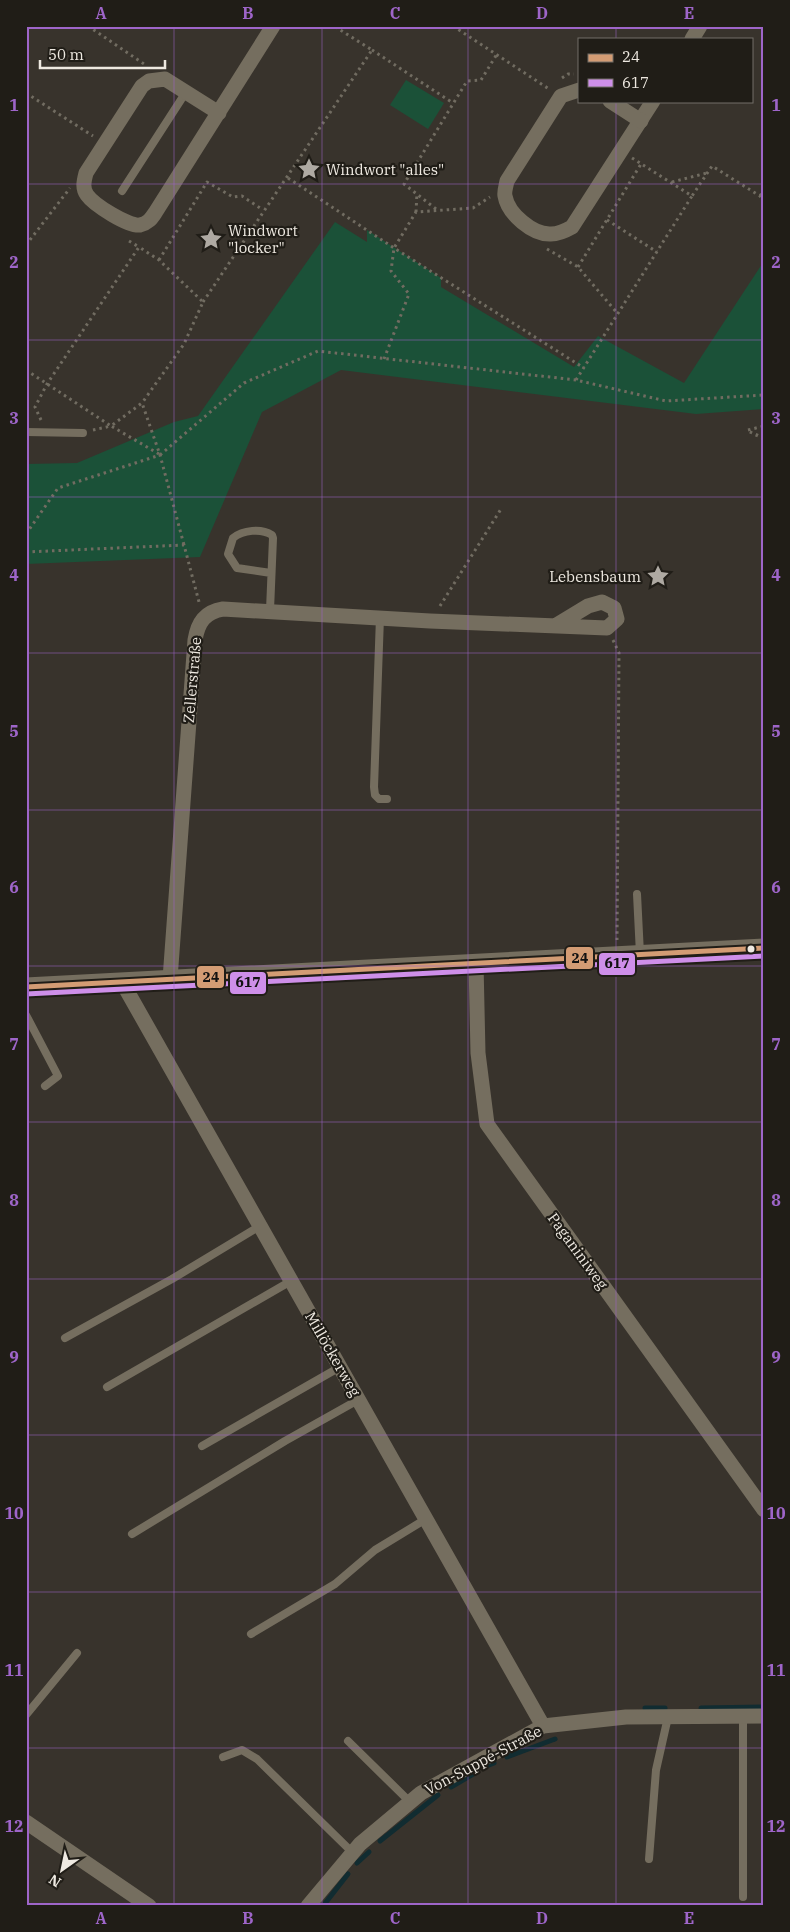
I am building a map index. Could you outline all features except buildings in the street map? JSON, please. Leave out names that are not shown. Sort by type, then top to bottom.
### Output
[{"type":"street","points":[[219,113],[165,79],[156,79],[142,86],[86,173],[83,184],[86,194],[93,201],[128,223],[138,225],[148,222],[219,113],[273,26]]},
{"type":"street","points":[[693,38],[700,26]]},
{"type":"street","points":[[578,90],[554,92],[507,181],[504,195],[509,208],[519,219],[548,235],[561,233],[572,227],[652,102]]},
{"type":"street","points":[[612,102],[641,121]]},
{"type":"street","points":[[555,626],[588,606],[602,602],[614,608],[617,618],[608,628]]},
{"type":"street","name":"Zellerstraße","points":[[170,979],[194,640],[197,626],[211,611],[223,609],[270,610],[430,621],[608,628]]},
{"type":"street","points":[[26,987],[764,948]]},
{"type":"street","name":"Paganiniweg","points":[[476,963],[478,1053],[487,1124],[764,1510]]},
{"type":"street","name":"Millöckerweg","points":[[122,982],[543,1726]]},
{"type":"street","name":"Von-Suppé-Straße","points":[[308,1906],[353,1853],[421,1793],[543,1726],[626,1717],[764,1716]]},
{"type":"street","points":[[26,1822],[149,1906]]},
{"type":"lane","points":[[122,191],[186,92]]},
{"type":"lane","points":[[26,432],[83,433]]},
{"type":"lane","points":[[270,610],[271,573],[272,535],[264,531],[244,532],[233,538],[228,554],[237,568],[271,573]]},
{"type":"lane","points":[[380,617],[374,787],[375,795],[379,799],[387,799]]},
{"type":"lane","points":[[637,894],[640,954]]},
{"type":"lane","points":[[26,1015],[58,1076],[45,1086]]},
{"type":"lane","points":[[64,1338],[172,1279],[260,1226]]},
{"type":"lane","points":[[106,1387],[291,1281]]},
{"type":"lane","points":[[202,1446],[340,1367]]},
{"type":"lane","points":[[132,1534],[285,1441],[358,1400]]},
{"type":"lane","points":[[251,1634],[335,1584],[375,1550],[426,1519]]},
{"type":"lane","points":[[26,1715],[77,1653]]},
{"type":"lane","points":[[743,1716],[743,1897]]},
{"type":"lane","points":[[649,1859],[656,1770],[668,1717]]},
{"type":"lane","points":[[348,1742],[410,1802]]},
{"type":"lane","points":[[223,1757],[242,1750],[257,1759],[353,1853]]},
{"type":"path","points":[[88,26],[149,67],[156,79]]},
{"type":"path","points":[[334,26],[454,103]]},
{"type":"path","points":[[453,26],[554,92]]},
{"type":"path","points":[[83,433],[111,426],[142,403],[184,344],[203,302],[264,210],[288,178],[372,50]]},
{"type":"path","points":[[436,210],[417,192],[404,184],[467,81],[481,80],[497,54]]},
{"type":"path","points":[[543,96],[554,92],[568,74],[578,74]]},
{"type":"path","points":[[26,93],[93,136]]},
{"type":"path","points":[[622,151],[692,196]]},
{"type":"path","points":[[578,267],[641,164]]},
{"type":"path","points":[[576,380],[712,166],[760,196],[764,202]]},
{"type":"path","points":[[670,182],[707,173]]},
{"type":"path","points":[[288,178],[394,248],[584,368]]},
{"type":"path","points":[[159,260],[207,182],[232,197],[242,196],[264,210]]},
{"type":"path","points":[[26,245],[71,186],[83,184]]},
{"type":"path","points":[[760,196],[764,190]]},
{"type":"path","points":[[384,359],[409,294],[391,271],[394,248],[416,212],[417,192]]},
{"type":"path","points":[[488,192],[492,203]]},
{"type":"path","points":[[416,212],[473,208],[490,197]]},
{"type":"path","points":[[607,220],[657,252]]},
{"type":"path","points":[[46,432],[35,407],[47,384],[139,247],[159,260],[203,302]]},
{"type":"path","points":[[546,248],[578,267],[618,314]]},
{"type":"path","points":[[26,534],[58,488],[160,455],[244,383],[318,352],[576,380],[666,401],[764,396]]},
{"type":"path","points":[[26,370],[111,426],[160,455]]},
{"type":"path","points":[[142,403],[160,455],[203,618]]},
{"type":"path","points":[[764,426],[748,430],[764,439]]},
{"type":"path","points":[[430,621],[501,509]]},
{"type":"path","points":[[26,552],[184,545]]},
{"type":"path","points":[[608,628],[619,653],[617,955]]},
{"type":"green space","points":[[406,80],[444,103],[428,129],[390,105]]},
{"type":"green space","points":[[335,222],[367,242],[367,230],[441,278],[441,287],[574,367],[598,336],[684,383],[764,261],[764,409],[696,414],[341,370],[262,412],[200,557],[26,564],[26,464],[77,463],[174,422],[198,416]]},
{"type":"waterway","points":[[701,1708],[764,1707]]},
{"type":"waterway","points":[[645,1708],[665,1708]]},
{"type":"waterway","points":[[507,1757],[555,1739]]},
{"type":"waterway","points":[[489,1765],[494,1763]]},
{"type":"waterway","points":[[451,1787],[475,1773]]},
{"type":"waterway","points":[[380,1841],[438,1795]]},
{"type":"waterway","points":[[357,1863],[369,1852]]},
{"type":"waterway","points":[[323,1906],[348,1874]]},
{"type":"transit line","name":"24","points":[[26,987],[764,948]]},
{"type":"transit line","name":"617","points":[[26,994],[764,956]]},
{"type":"place","name":"Windwort \"alles\"","points":[[309,169]]},
{"type":"place","name":"Windwort \"locker\"","points":[[211,239]]},
{"type":"place","name":"Lebensbaum","points":[[658,576]]}]
